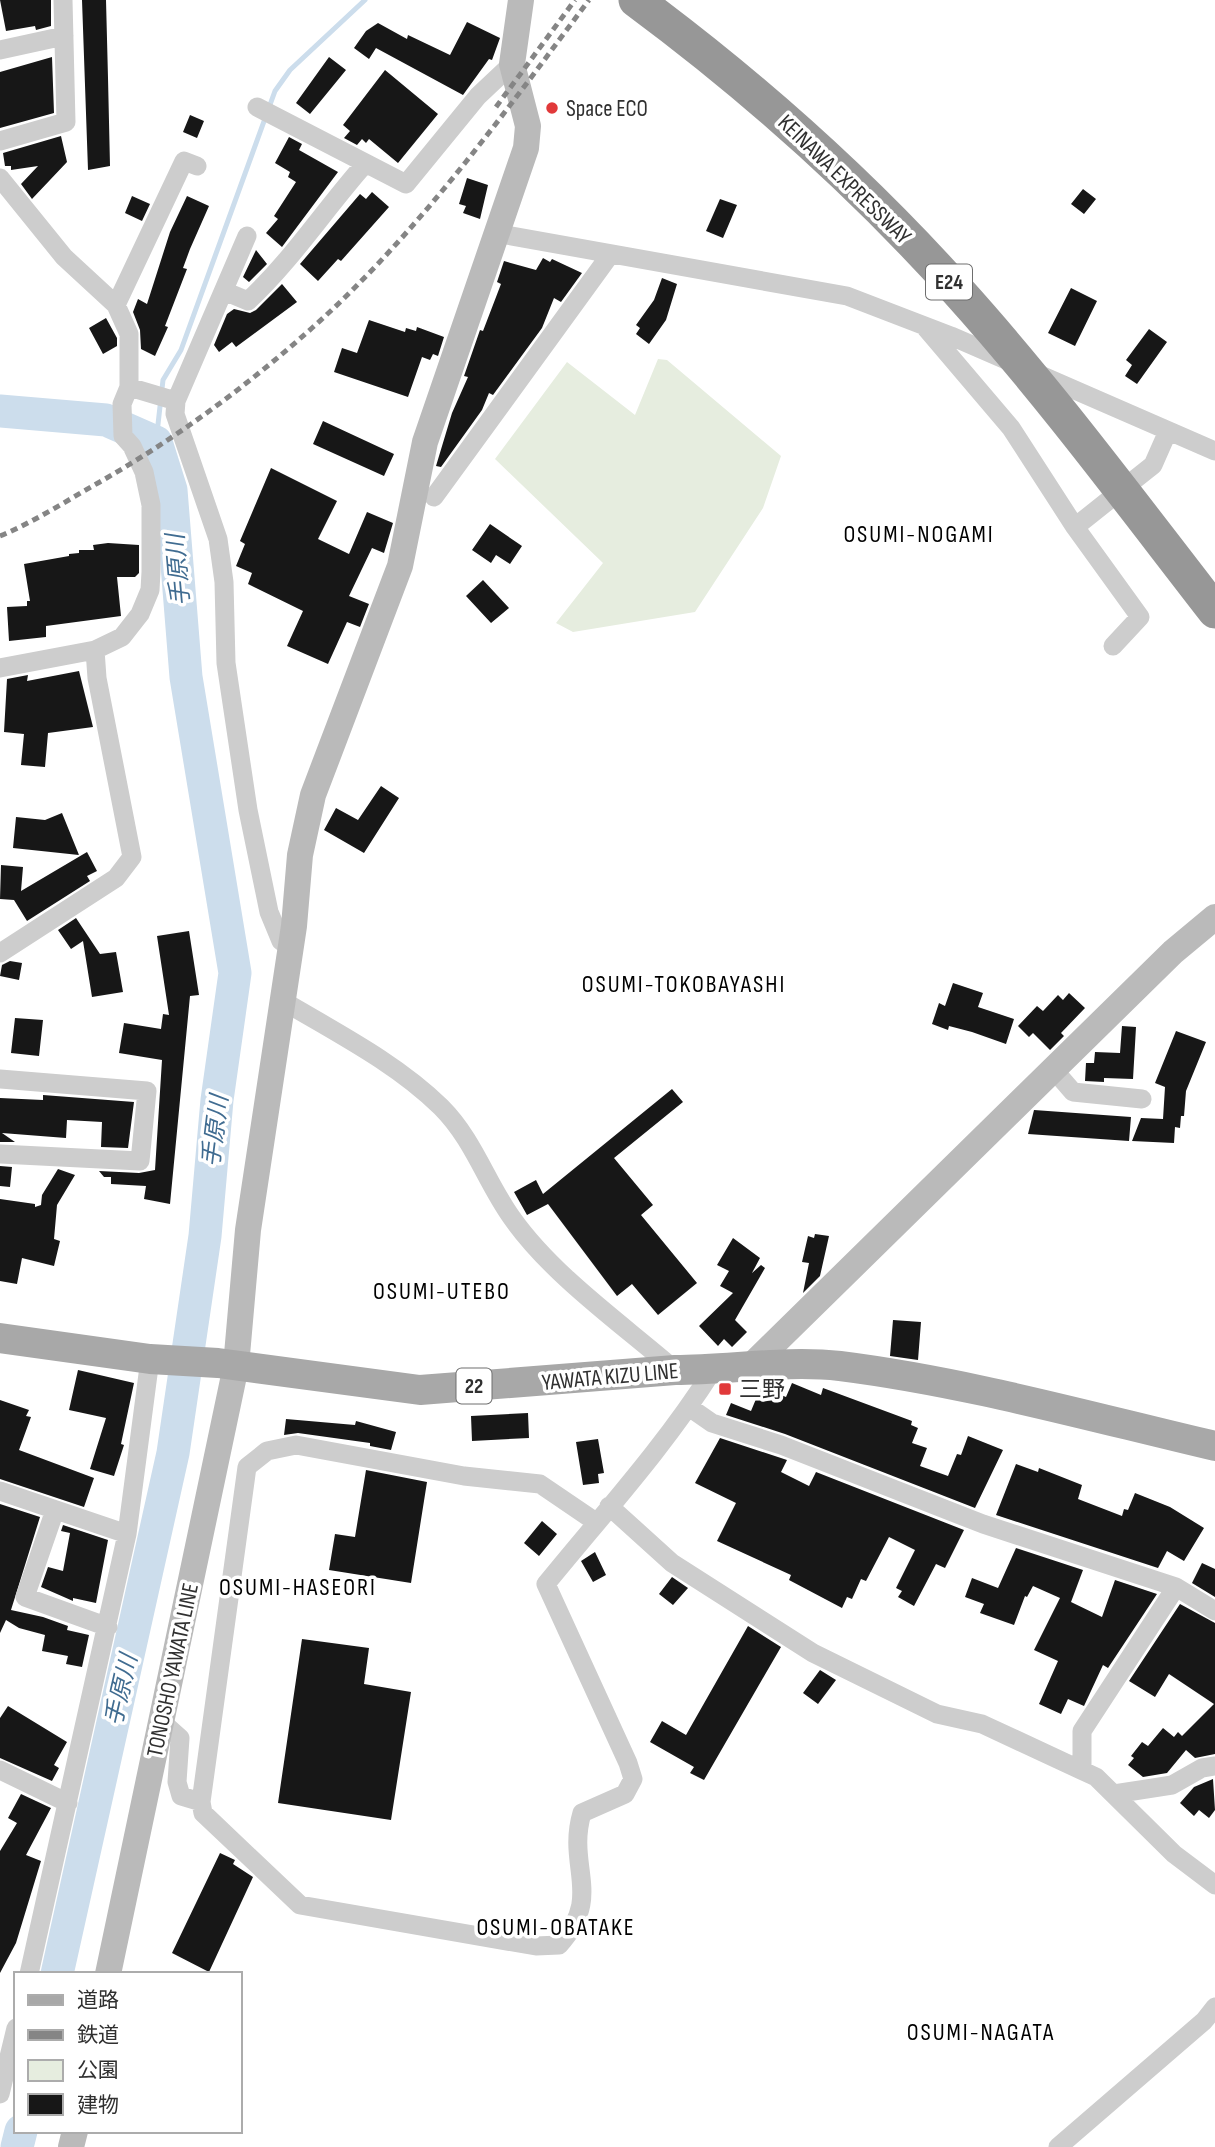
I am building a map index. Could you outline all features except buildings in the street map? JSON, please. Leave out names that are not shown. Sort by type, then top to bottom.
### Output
[{"type":"highway","name":"KEINAWA EXPRESSWAY","points":[[636,0],[801,134],[912,242],[1044,392],[1215,611]]},
{"type":"main road","name":"YAWATA KIZU LINE","points":[[0,1338],[155,1360],[227,1364],[420,1390],[675,1370],[713,1370],[753,1364],[838,1366],[963,1387],[1215,1446]]},
{"type":"street","points":[[0,141],[66,122],[63,0]]},
{"type":"street","points":[[257,107],[405,184],[478,96],[512,64],[520,0]]},
{"type":"street","points":[[0,50],[64,36]]},
{"type":"street","name":"TONOSHO YAWATA LINE","points":[[108,1972],[161,1721],[227,1364],[291,948],[300,855],[313,795],[400,566],[425,442],[526,148],[528,125],[512,64]]},
{"type":"street","points":[[116,305],[184,161],[197,166]]},
{"type":"street","points":[[224,291],[248,301],[276,275],[327,207],[364,165]]},
{"type":"street","points":[[0,178],[64,257],[116,305],[129,334],[123,436],[132,446],[144,472],[149,494],[150,590],[140,614],[122,637],[95,650],[0,668]]},
{"type":"street","points":[[495,233],[846,296],[923,325],[1215,451]]},
{"type":"street","points":[[165,398],[224,291],[247,236]]},
{"type":"street","points":[[434,497],[610,255]]},
{"type":"street","points":[[923,325],[1011,428],[1075,527],[1140,617],[1113,646]]},
{"type":"street","points":[[126,396],[165,398]]},
{"type":"street","points":[[165,398],[175,414],[218,539],[225,582],[226,663],[248,810],[269,912],[281,941],[291,948]]},
{"type":"street","points":[[1075,527],[1153,465],[1168,431]]},
{"type":"street","points":[[0,953],[116,877],[132,857],[97,678],[95,650]]},
{"type":"street","points":[[753,1364],[1173,952],[1215,917]]},
{"type":"street","points":[[283,1001],[382,1060],[440,1106],[464,1132],[511,1217],[541,1253],[675,1370]]},
{"type":"street","points":[[1054,1070],[1073,1092],[1142,1099]]},
{"type":"street","points":[[0,1079],[147,1091],[140,1161],[0,1154]]},
{"type":"street","points":[[29,1972],[108,1627],[127,1534],[155,1360]]},
{"type":"street","points":[[596,1522],[540,1484],[464,1476],[296,1445],[267,1451],[247,1467],[201,1802],[203,1813],[300,1905],[536,1946],[559,1945],[576,1927],[582,1909],[578,1828],[582,1813],[625,1794],[632,1779],[628,1763],[546,1584],[689,1407],[713,1370]]},
{"type":"street","points":[[689,1407],[712,1423],[781,1446],[983,1524],[1176,1587],[1215,1611]]},
{"type":"street","points":[[0,1491],[127,1534]]},
{"type":"street","points":[[609,1506],[672,1563],[813,1653],[937,1714],[982,1724],[1096,1777],[1174,1854],[1215,1885]]},
{"type":"street","points":[[55,1510],[25,1597],[108,1627]]},
{"type":"street","points":[[1082,1770],[1082,1731],[1176,1587]]},
{"type":"street","points":[[161,1721],[180,1738],[177,1782],[181,1796],[201,1802]]},
{"type":"street","points":[[1114,1794],[1171,1784],[1202,1768],[1215,1766]]},
{"type":"street","points":[[0,1770],[68,1804]]},
{"type":"street","points":[[1058,2147],[1203,2021],[1215,2007]]},
{"type":"street","points":[[0,2095],[14,2036]]},
{"type":"green space","points":[[658,359],[667,360],[781,456],[763,508],[695,612],[573,632],[556,623],[603,563],[495,459],[567,362],[635,415]]},
{"type":"waterway","points":[[156,442],[163,380],[181,350],[275,91],[290,70],[365,0]]},
{"type":"waterway","name":"手原川","points":[[0,411],[106,420],[156,442],[171,490],[186,677],[235,973],[217,1100],[205,1236],[173,1453],[57,1972]]},
{"type":"waterway","name":"手原川","points":[[17,2147],[20,2133]]},
{"type":"railway","points":[[496,107],[575,0]]},
{"type":"railway","points":[[0,536],[50,511],[155,449],[262,371],[312,328],[387,254],[423,213],[492,128],[589,0]]},
{"type":"place","name":"Space ECO","points":[[552,108]]},
{"type":"place","name":"三野","points":[[725,1389]]},
{"type":"district","name":"OSUMI-NOGAMI","points":[[919,534]]},
{"type":"district","name":"OSUMI-TOKOBAYASHI","points":[[684,984]]},
{"type":"district","name":"OSUMI-UTEBO","points":[[442,1291]]},
{"type":"district","name":"OSUMI-HASEORI","points":[[298,1587]]},
{"type":"district","name":"OSUMI-OBATAKE","points":[[556,1927]]},
{"type":"district","name":"OSUMI-NAGATA","points":[[981,2032]]}]
